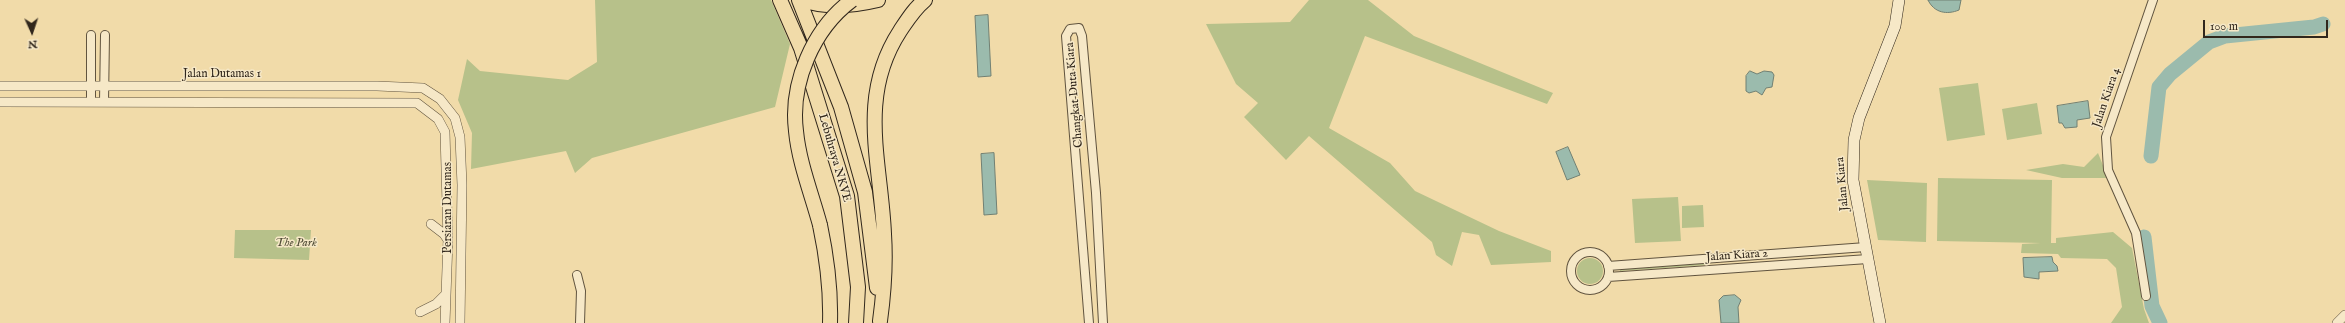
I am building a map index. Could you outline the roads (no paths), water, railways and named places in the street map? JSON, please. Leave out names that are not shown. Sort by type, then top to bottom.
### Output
[{"type":"highway","name":"Lebuhraya NKVE","points":[[780,0],[801,48],[847,196],[858,287],[856,323]]},
{"type":"highway","name":"Lebuhraya NKVE","points":[[799,0],[841,107],[864,192],[874,253],[880,322]]},
{"type":"highway","points":[[803,0],[835,6],[860,4],[878,0]]},
{"type":"highway","points":[[830,323],[831,293],[827,259],[820,225],[801,158],[796,131],[795,106],[799,79],[810,53],[823,29],[852,0]]},
{"type":"highway","points":[[880,322],[885,281],[884,233],[873,123],[878,81],[892,44],[915,9],[925,0]]},
{"type":"main road","name":"Jalan Kiara","points":[[1880,323],[1853,180],[1854,140],[1859,118],[1896,26],[1899,0]]},
{"type":"street","name":"Jalan Kiara 4","points":[[2146,296],[2136,233],[2108,170],[2106,157],[2106,136],[2153,0]]},
{"type":"street","name":"Changkat Duta Kiara","points":[[1089,323],[1066,36],[1070,29],[1076,27],[1079,28],[1082,36],[1096,193],[1103,323]]},
{"type":"street","points":[[91,35],[91,102]]},
{"type":"street","points":[[0,102],[104,102],[105,35]]},
{"type":"street","points":[[91,57],[104,57]]},
{"type":"street","name":"Jalan Dutamas 1","points":[[0,86],[104,85],[423,88],[440,99]]},
{"type":"street","name":"Persiaran Dutamas","points":[[440,99],[455,118],[460,137],[462,185],[460,323]]},
{"type":"street","name":"Persiaran Dutamas","points":[[104,102],[417,103],[430,111],[438,119],[445,132],[448,240],[445,323]]},
{"type":"street","points":[[431,224],[444,234],[448,240]]},
{"type":"street","name":"Jalan Kiara 2","points":[[1608,266],[1866,247]]},
{"type":"street","points":[[1584,252],[1598,253],[1605,258],[1608,266],[1608,277],[1599,287],[1586,289],[1575,282],[1571,271],[1574,259],[1584,252]]},
{"type":"street","name":"Jalan Kiara 2","points":[[1608,277],[1868,259]]},
{"type":"street","points":[[577,275],[580,291],[580,323]]},
{"type":"street","points":[[420,312],[436,304],[446,294]]},
{"type":"street","points":[[2337,323],[2345,315]]},
{"type":"waterway","points":[[2151,156],[2159,87],[2170,74],[2209,42],[2225,36],[2314,27],[2323,24]]},
{"type":"waterway","points":[[2144,237],[2152,306],[2160,323]]},
{"type":"park label","name":"The Park","points":[[296,244]]}]
